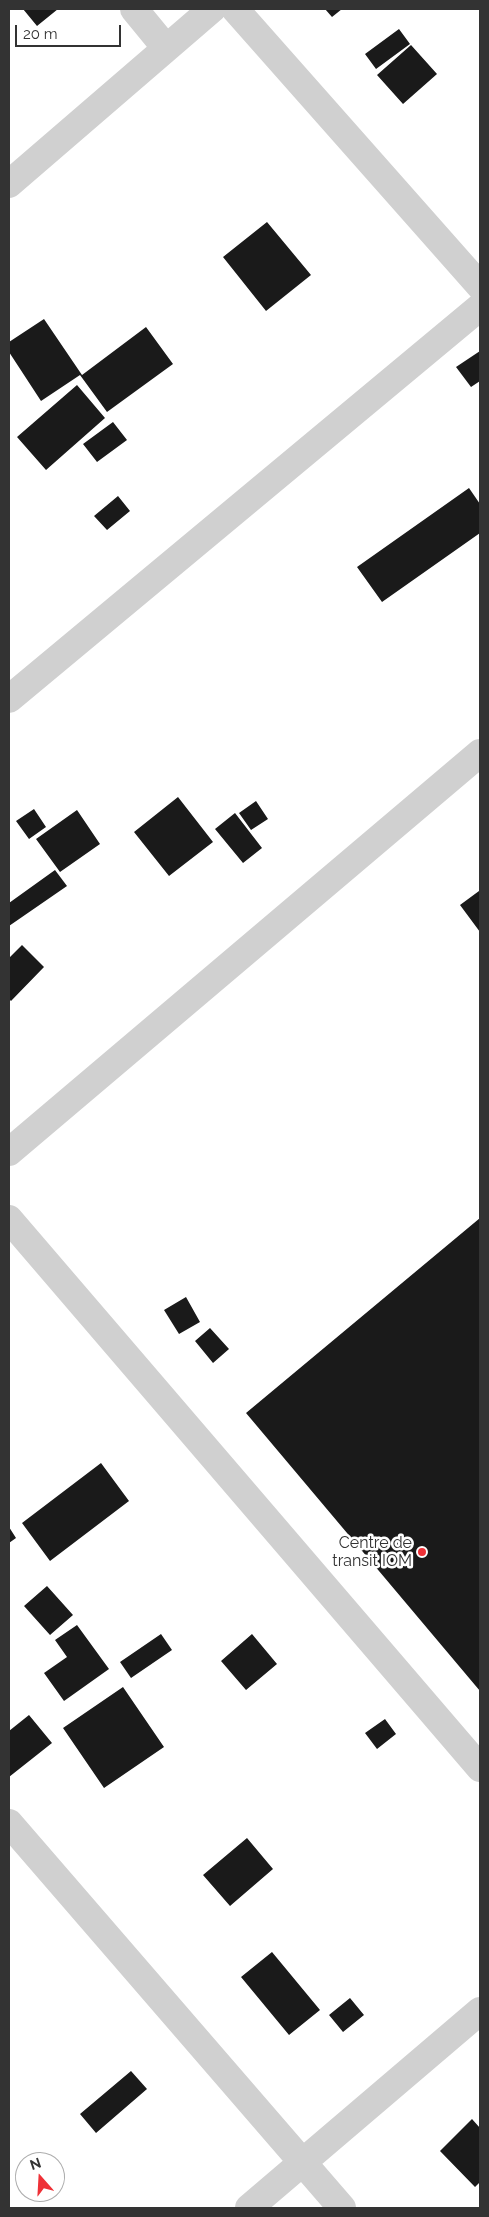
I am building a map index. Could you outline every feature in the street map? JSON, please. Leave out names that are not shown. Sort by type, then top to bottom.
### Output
[{"type":"street","points":[[134,9],[166,48]]},
{"type":"street","points":[[9,184],[212,9]]},
{"type":"street","points":[[235,9],[480,286]]},
{"type":"street","points":[[9,699],[480,307]]},
{"type":"street","points":[[9,1152],[480,753]]},
{"type":"street","points":[[9,1219],[480,1768]]},
{"type":"street","points":[[9,1823],[342,2208]]},
{"type":"street","points":[[249,2208],[480,2011]]},
{"type":"building","points":[[23,9],[58,9],[37,26]]},
{"type":"building","points":[[325,9],[342,9],[332,17]]},
{"type":"building","points":[[399,29],[410,44],[376,69],[365,54]]},
{"type":"building","points":[[411,45],[437,74],[403,104],[377,75]]},
{"type":"building","points":[[267,222],[311,275],[266,311],[223,257]]},
{"type":"building","points":[[44,319],[82,375],[146,327],[173,364],[107,412],[80,375],[41,401],[9,352],[9,342]]},
{"type":"building","points":[[480,351],[480,381],[471,387],[456,367]]},
{"type":"building","points":[[77,385],[105,418],[46,470],[17,437]]},
{"type":"building","points":[[113,422],[127,440],[97,462],[83,444]]},
{"type":"building","points":[[469,488],[480,504],[480,533],[382,602],[357,567]]},
{"type":"building","points":[[118,496],[130,511],[107,530],[94,516]]},
{"type":"building","points":[[178,797],[213,842],[169,876],[134,832]]},
{"type":"building","points":[[256,801],[268,819],[251,830],[239,813]]},
{"type":"building","points":[[34,809],[46,827],[29,839],[16,821]]},
{"type":"building","points":[[77,810],[100,844],[60,872],[36,839]]},
{"type":"building","points":[[235,813],[262,848],[243,863],[215,829]]},
{"type":"building","points":[[55,870],[67,886],[9,926],[9,903]]},
{"type":"building","points":[[479,891],[480,893],[480,932],[460,905]]},
{"type":"building","points":[[22,945],[44,967],[11,1001],[9,999],[9,958]]},
{"type":"building","name":"Centre de transit IOM","points":[[480,1218],[480,1691],[246,1413]]},
{"type":"building","points":[[186,1297],[200,1322],[179,1334],[164,1310]]},
{"type":"building","points":[[210,1328],[229,1349],[213,1363],[195,1341]]},
{"type":"building","points":[[101,1463],[129,1501],[50,1561],[22,1523]]},
{"type":"building","points":[[9,1527],[16,1538],[9,1543]]},
{"type":"building","points":[[47,1586],[73,1615],[50,1635],[24,1606]]},
{"type":"building","points":[[77,1625],[109,1669],[64,1701],[44,1673],[67,1657],[55,1640]]},
{"type":"building","points":[[161,1634],[172,1650],[131,1678],[120,1662]]},
{"type":"building","points":[[252,1634],[277,1664],[246,1690],[221,1661]]},
{"type":"building","points":[[123,1687],[164,1747],[104,1788],[63,1728]]},
{"type":"building","points":[[29,1715],[52,1743],[9,1777],[9,1731]]},
{"type":"building","points":[[385,1719],[396,1734],[377,1749],[365,1733]]},
{"type":"building","points":[[247,1838],[273,1869],[230,1906],[203,1875]]},
{"type":"building","points":[[272,1952],[320,2010],[289,2035],[241,1977]]},
{"type":"building","points":[[350,1998],[364,2015],[343,2032],[329,2015]]},
{"type":"building","points":[[131,2071],[147,2089],[96,2133],[80,2114]]},
{"type":"building","points":[[472,2119],[480,2128],[480,2182],[475,2187],[440,2151]]},
{"type":"place","name":"Centre de transit IOM","points":[[422,1552]]}]
